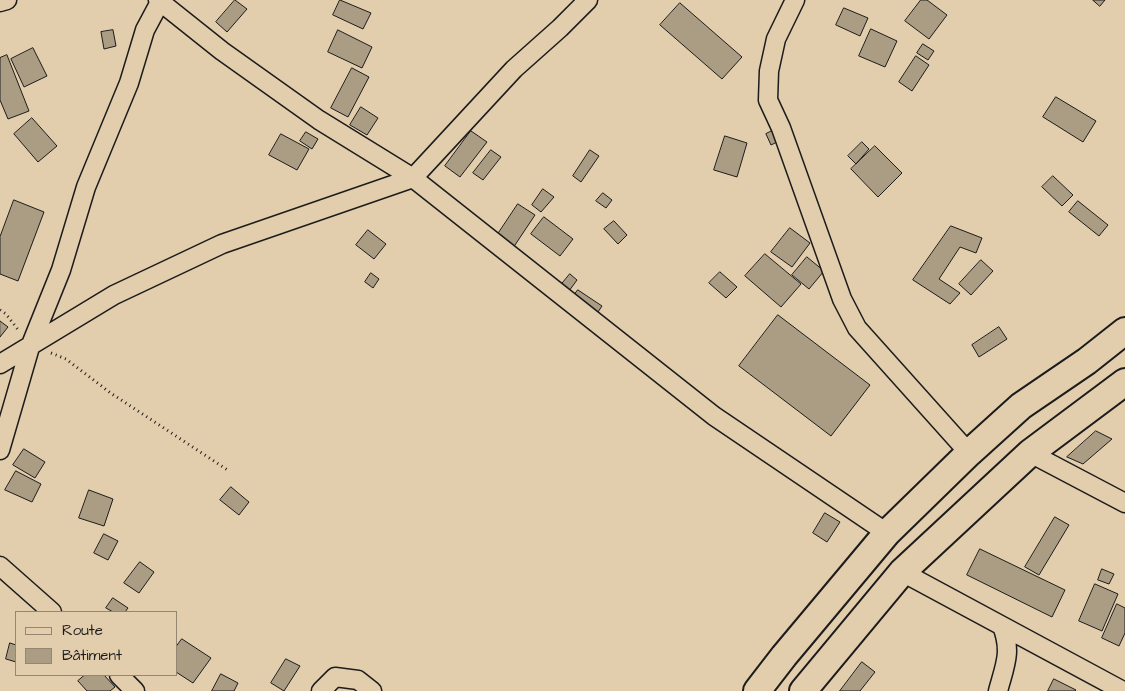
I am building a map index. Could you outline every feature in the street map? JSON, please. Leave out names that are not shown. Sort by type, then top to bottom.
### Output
[{"type":"main road","points":[[757,691],[887,533],[969,453],[1021,406],[1125,331]]},
{"type":"main road","points":[[803,691],[902,572],[1030,453],[1125,382]]},
{"type":"street","points":[[0,2],[7,0]]},
{"type":"street","points":[[0,364],[114,295],[222,244],[412,178],[514,69],[588,0]]},
{"type":"street","points":[[795,0],[776,39],[769,71],[768,100],[781,128],[842,299],[857,328],[969,453]]},
{"type":"street","points":[[0,450],[30,347],[61,270],[86,187],[129,84],[146,30],[160,1],[222,51],[319,120],[412,178],[714,416],[887,533]]},
{"type":"street","points":[[1030,453],[1125,503]]},
{"type":"street","points":[[0,566],[51,611]]},
{"type":"street","points":[[902,572],[1123,691]]},
{"type":"street","points":[[998,691],[1008,655],[1007,640],[1002,626]]},
{"type":"street","points":[[120,676],[135,691]]},
{"type":"street","points":[[321,691],[335,677],[358,680],[372,691]]},
{"type":"path","points":[[0,310],[6,314],[30,347],[66,358],[112,394],[229,472]]},
{"type":"building","points":[[235,0],[247,9],[227,32],[216,22]]},
{"type":"building","points":[[340,0],[371,13],[363,29],[333,15]]},
{"type":"building","points":[[921,0],[927,0],[947,15],[929,39],[905,21]]},
{"type":"building","points":[[1093,0],[1105,0],[1100,6]]},
{"type":"building","points":[[680,3],[742,57],[722,79],[660,25]]},
{"type":"building","points":[[844,8],[868,18],[860,36],[836,25]]},
{"type":"building","points":[[871,29],[897,41],[885,67],[859,56]]},
{"type":"building","points":[[113,30],[116,46],[104,49],[101,32]]},
{"type":"building","points":[[338,30],[372,47],[362,68],[328,52]]},
{"type":"building","points":[[923,44],[934,51],[928,60],[917,53]]},
{"type":"building","points":[[33,48],[47,76],[24,87],[11,59]]},
{"type":"building","points":[[7,55],[29,111],[8,119],[0,100],[0,58]]},
{"type":"building","points":[[916,56],[929,65],[912,91],[899,82]]},
{"type":"building","points":[[352,68],[369,77],[348,117],[331,108]]},
{"type":"building","points":[[1056,97],[1096,121],[1083,142],[1043,117]]},
{"type":"building","points":[[361,107],[378,118],[367,135],[350,125]]},
{"type":"building","points":[[32,118],[57,146],[38,162],[14,134]]},
{"type":"building","points":[[774,130],[779,141],[771,145],[766,134]]},
{"type":"building","points":[[471,131],[487,142],[460,177],[445,166]]},
{"type":"building","points":[[306,132],[318,139],[312,149],[300,141]]},
{"type":"building","points":[[281,134],[309,149],[297,170],[269,155]]},
{"type":"building","points":[[725,136],[747,143],[737,177],[714,170]]},
{"type":"building","points":[[862,142],[869,149],[856,164],[848,156]]},
{"type":"building","points":[[875,146],[902,173],[878,197],[851,169]]},
{"type":"building","points":[[491,150],[501,157],[483,180],[473,173]]},
{"type":"building","points":[[590,150],[599,156],[581,182],[573,176]]},
{"type":"building","points":[[1053,176],[1073,195],[1062,206],[1042,187]]},
{"type":"building","points":[[543,189],[554,197],[541,212],[532,205]]},
{"type":"building","points":[[603,193],[612,200],[606,208],[596,201]]},
{"type":"building","points":[[14,200],[44,212],[18,281],[0,274],[0,237]]},
{"type":"building","points":[[1078,201],[1108,225],[1099,236],[1069,212]]},
{"type":"building","points":[[518,204],[535,215],[511,251],[494,240]]},
{"type":"building","points":[[544,217],[573,239],[560,256],[531,234]]},
{"type":"building","points":[[614,221],[627,235],[618,244],[604,229]]},
{"type":"building","points":[[951,226],[982,238],[976,253],[960,247],[939,279],[960,293],[950,304],[913,280]]},
{"type":"building","points":[[790,228],[810,243],[792,267],[771,252]]},
{"type":"building","points":[[368,230],[386,244],[374,259],[356,245]]},
{"type":"building","points":[[765,254],[801,284],[781,307],[745,276]]},
{"type":"building","points":[[807,257],[824,271],[809,289],[792,275]]},
{"type":"building","points":[[981,260],[993,271],[971,295],[959,284]]},
{"type":"building","points":[[720,272],[737,287],[726,298],[709,283]]},
{"type":"building","points":[[371,273],[379,279],[373,288],[365,282]]},
{"type":"building","points":[[570,274],[577,280],[569,291],[561,285]]},
{"type":"building","points":[[578,290],[602,306],[596,315],[572,298]]},
{"type":"building","points":[[778,315],[870,385],[831,436],[739,366]]},
{"type":"building","points":[[0,321],[8,327],[0,337]]},
{"type":"building","points":[[999,327],[1007,339],[979,357],[972,345]]},
{"type":"building","points":[[1096,431],[1112,439],[1083,464],[1067,457]]},
{"type":"building","points":[[24,449],[45,462],[35,478],[13,465]]},
{"type":"building","points":[[16,471],[41,484],[32,502],[5,490]]},
{"type":"building","points":[[231,487],[249,502],[239,515],[220,500]]},
{"type":"building","points":[[89,490],[113,499],[104,526],[79,518]]},
{"type":"building","points":[[825,513],[840,522],[827,542],[813,533]]},
{"type":"building","points":[[1055,517],[1069,525],[1039,575],[1025,567]]},
{"type":"building","points":[[104,534],[118,541],[108,560],[94,553]]},
{"type":"building","points":[[980,549],[1065,590],[1052,617],[967,575]]},
{"type":"building","points":[[140,562],[154,572],[139,593],[124,583]]},
{"type":"building","points":[[1102,569],[1114,574],[1109,584],[1098,580]]},
{"type":"building","points":[[1095,584],[1118,594],[1102,631],[1079,621]]},
{"type":"building","points":[[113,598],[128,608],[126,611],[111,611],[106,608]]},
{"type":"building","points":[[1117,604],[1125,608],[1125,633],[1119,646],[1102,638]]},
{"type":"building","points":[[182,639],[211,658],[193,683],[178,673],[178,644]]},
{"type":"building","points":[[10,643],[15,645],[15,662],[6,659]]},
{"type":"building","points":[[286,659],[300,666],[284,691],[271,683]]},
{"type":"building","points":[[862,662],[875,672],[860,691],[840,691]]},
{"type":"building","points":[[221,674],[238,683],[234,691],[212,691]]},
{"type":"building","points":[[84,676],[105,676],[115,687],[110,691],[87,691],[78,681]]},
{"type":"building","points":[[1054,679],[1076,690],[1048,691]]}]
